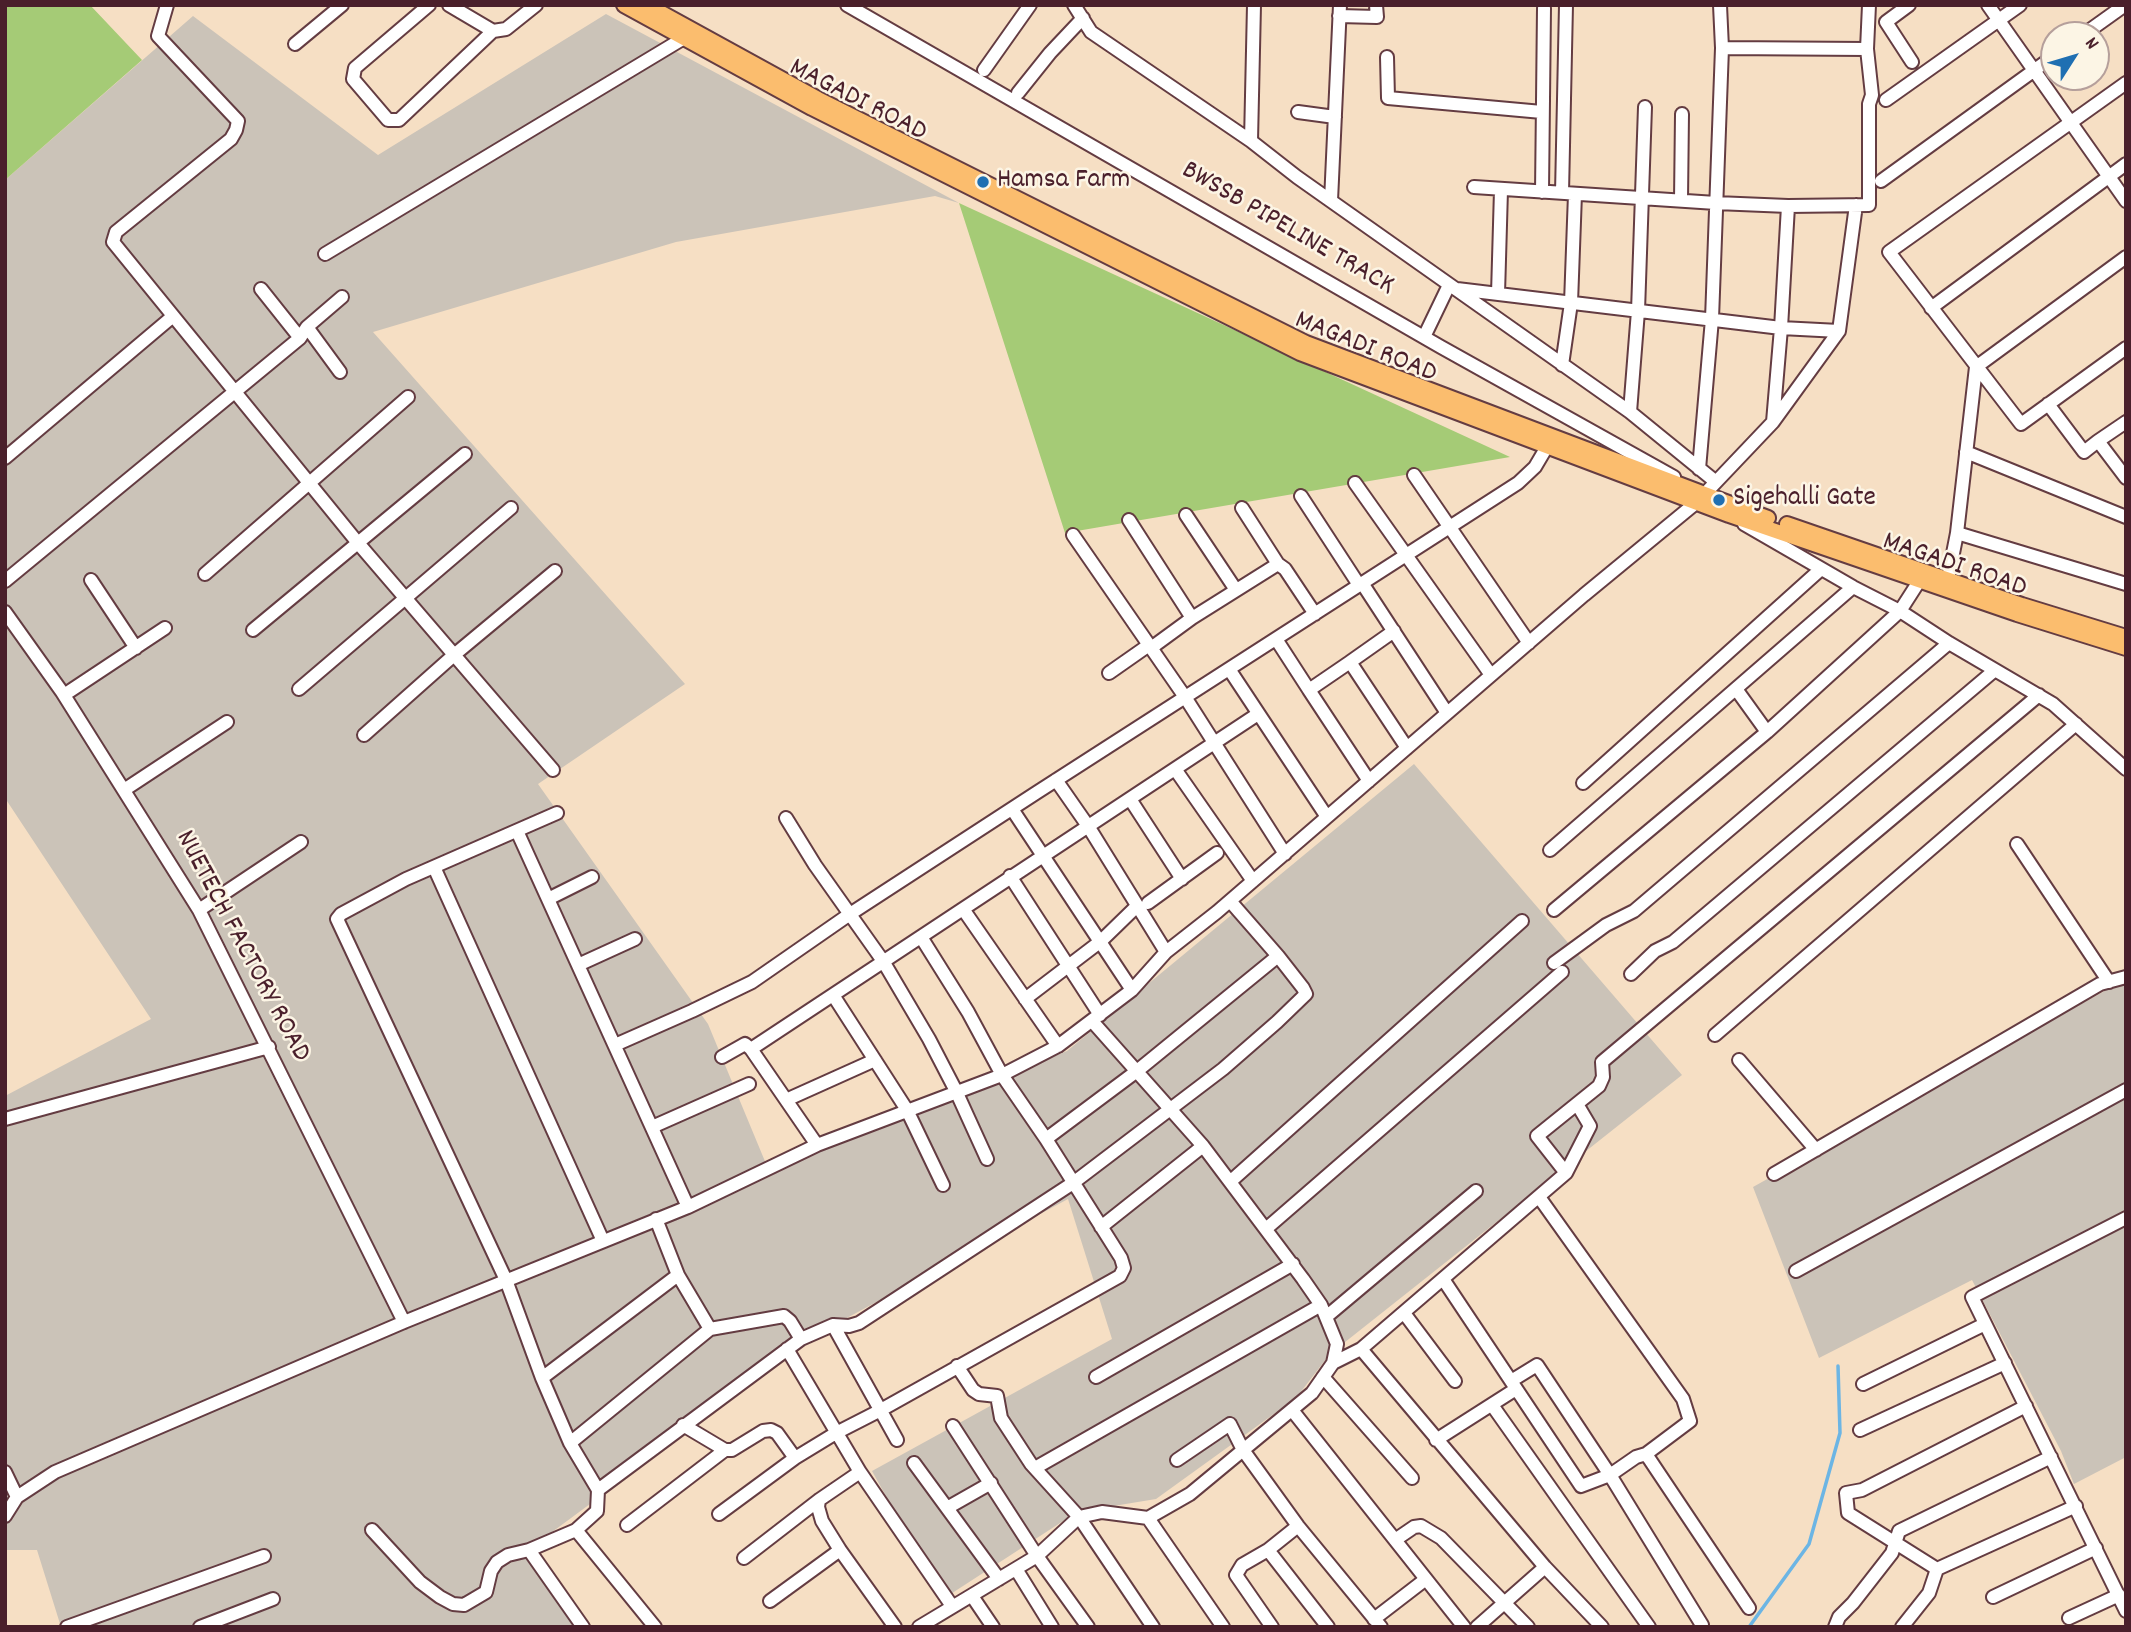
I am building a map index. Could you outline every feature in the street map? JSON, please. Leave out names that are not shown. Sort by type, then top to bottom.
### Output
[{"type":"main road","name":"MAGADI ROAD","points":[[624,5],[812,108],[1300,353],[1548,445],[1923,577]]},
{"type":"main road","name":"MAGADI ROAD","points":[[647,5],[818,99],[1306,343],[1701,498],[1729,515],[1923,577],[2126,637]]},
{"type":"main road","name":"MAGADI ROAD","points":[[1947,584],[2017,614],[2126,648]]},
{"type":"street","points":[[167,5],[158,36],[238,121],[236,130],[231,139],[116,232],[113,242],[358,543],[553,770]]},
{"type":"street","points":[[295,44],[342,5]]},
{"type":"street","points":[[429,5],[355,68],[353,79],[388,120],[399,120],[493,31],[506,29],[536,5]]},
{"type":"street","points":[[449,5],[493,31]]},
{"type":"street","name":"BWSSB PIPELINE TRACK","points":[[847,5],[1701,498]]},
{"type":"street","points":[[984,70],[1030,5]]},
{"type":"street","points":[[1074,5],[1091,32],[1251,141],[1331,201],[1630,412],[1716,482]]},
{"type":"street","points":[[1251,141],[1255,5]]},
{"type":"street","points":[[1331,201],[1340,11],[1377,17],[1377,5]]},
{"type":"street","points":[[1563,365],[1570,303],[1566,5]]},
{"type":"street","points":[[1699,469],[1712,319],[1722,48],[1720,5]]},
{"type":"street","points":[[1474,187],[1716,203],[1869,205],[1872,95],[1867,49],[1868,5]]},
{"type":"street","points":[[1909,5],[1886,22],[1912,62]]},
{"type":"street","points":[[1988,5],[2126,201]]},
{"type":"street","points":[[1886,100],[2020,5]]},
{"type":"street","points":[[2103,21],[2125,5]]},
{"type":"street","points":[[1542,192],[1544,8]]},
{"type":"street","points":[[1018,93],[1049,53],[1083,18]]},
{"type":"street","points":[[325,254],[684,38]]},
{"type":"street","points":[[1722,48],[1867,49]]},
{"type":"street","points":[[1387,57],[1388,98],[1542,112]]},
{"type":"street","points":[[1881,181],[2040,66]]},
{"type":"street","points":[[2126,83],[1889,252],[2021,424],[2126,348]]},
{"type":"street","points":[[1630,412],[1645,107]]},
{"type":"street","points":[[1298,112],[1335,117]]},
{"type":"street","points":[[1681,200],[1682,114]]},
{"type":"street","points":[[1931,308],[2126,164]]},
{"type":"street","points":[[1498,294],[1501,190]]},
{"type":"street","points":[[5,1516],[17,1497],[55,1472],[404,1322],[688,1207],[817,1145],[1002,1075],[1058,1046],[1132,990],[1166,952],[1230,901],[1701,498],[1773,422],[1839,331],[1856,205]]},
{"type":"street","points":[[1773,422],[1788,206]]},
{"type":"street","points":[[1947,584],[1957,533],[1976,367],[2126,257]]},
{"type":"street","points":[[1424,337],[1452,287]]},
{"type":"street","points":[[1452,287],[1781,328],[1839,331]]},
{"type":"street","points":[[261,289],[340,372]]},
{"type":"street","points":[[5,581],[235,391],[342,297]]},
{"type":"street","points":[[5,458],[172,317]]},
{"type":"street","points":[[205,574],[408,397]]},
{"type":"street","points":[[2048,404],[2084,452],[2126,422]]},
{"type":"street","points":[[2098,442],[2126,478]]},
{"type":"street","points":[[615,1045],[752,982],[850,914],[1518,483],[1535,467],[1548,445]]},
{"type":"street","points":[[1966,452],[2126,517]]},
{"type":"street","points":[[253,630],[465,454]]},
{"type":"street","points":[[1414,475],[1529,643]]},
{"type":"street","points":[[1355,483],[1404,556],[1491,675]]},
{"type":"street","points":[[1301,496],[1447,713]]},
{"type":"street","points":[[299,689],[511,508]]},
{"type":"street","points":[[1242,508],[1278,564],[1285,569],[1315,614]]},
{"type":"street","points":[[1186,515],[1236,590]]},
{"type":"street","points":[[1729,515],[1900,611],[2039,695],[2126,769]]},
{"type":"street","points":[[1129,520],[1192,618]]},
{"type":"street","points":[[1957,533],[2126,584]]},
{"type":"street","points":[[1073,536],[1185,697],[1285,854]]},
{"type":"street","points":[[1109,673],[1278,564]]},
{"type":"street","points":[[1583,783],[1821,569]]},
{"type":"street","points":[[364,736],[454,655],[555,571]]},
{"type":"street","points":[[1554,910],[1767,732],[1900,611],[1923,577]]},
{"type":"street","points":[[91,580],[136,648]]},
{"type":"street","points":[[1550,850],[1853,587]]},
{"type":"street","name":"NUETECH FACTORY ROAD","points":[[5,612],[64,695],[199,910],[404,1322]]},
{"type":"street","points":[[64,695],[165,628]]},
{"type":"street","points":[[1308,690],[1394,631]]},
{"type":"street","points":[[1276,639],[1368,781]]},
{"type":"street","points":[[1267,1228],[1606,925],[1634,911],[1949,643]]},
{"type":"street","points":[[1350,662],[1407,748]]},
{"type":"street","points":[[1229,669],[1327,817]]},
{"type":"street","points":[[1631,974],[1655,951],[1673,942],[1995,670]]},
{"type":"street","points":[[1736,689],[1767,732]]},
{"type":"street","points":[[1566,1173],[1537,1136],[1599,1086],[1603,1077],[1602,1062],[2039,695]]},
{"type":"street","points":[[751,1049],[1258,714]]},
{"type":"street","points":[[124,790],[227,722]]},
{"type":"street","points":[[1715,1035],[2076,724]]},
{"type":"street","points":[[1175,769],[1253,881]]},
{"type":"street","points":[[1056,780],[1142,905],[1166,952]]},
{"type":"street","points":[[1130,799],[1182,879]]},
{"type":"street","points":[[1012,809],[1132,990]]},
{"type":"street","points":[[372,1530],[420,1582],[453,1604],[464,1605],[486,1592],[491,1570],[496,1562],[576,1530],[597,1511],[597,1490],[570,1443],[542,1378],[506,1280],[337,919],[341,914],[406,879],[557,813]]},
{"type":"street","points":[[786,818],[883,961],[929,1039],[987,1158]]},
{"type":"street","points":[[517,831],[688,1207]]},
{"type":"street","points":[[199,910],[301,842]]},
{"type":"street","points":[[2017,844],[2109,982]]},
{"type":"street","points":[[1025,999],[1101,941],[1142,905],[1217,853]]},
{"type":"street","points":[[434,867],[603,1241]]},
{"type":"street","points":[[925,1625],[1037,1556],[1079,1517],[1102,1512],[1148,1518],[1190,1494],[1312,1393],[1333,1363],[1337,1344],[1324,1311],[1267,1228],[1203,1146],[1137,1071],[1097,1018],[1068,964],[1010,876]]},
{"type":"street","points":[[548,899],[592,877]]},
{"type":"street","points":[[597,1490],[801,1339],[832,1325],[849,1326],[859,1323],[1073,1183],[1223,1069],[1305,997],[1303,988],[1278,956],[1230,901]]},
{"type":"street","points":[[963,909],[1058,1046]]},
{"type":"street","points":[[1231,1181],[1522,921]]},
{"type":"street","points":[[719,1514],[795,1458],[836,1433],[1120,1276],[1124,1268],[1121,1258],[1046,1139],[1002,1075],[975,1023],[921,937]]},
{"type":"street","points":[[578,965],[635,939]]},
{"type":"street","points":[[1046,1139],[1137,1071],[1278,956]]},
{"type":"street","points":[[1774,1174],[2088,991],[2126,977]]},
{"type":"street","points":[[833,995],[906,1110],[943,1185]]},
{"type":"street","points":[[722,1057],[745,1044],[751,1049],[817,1145]]},
{"type":"street","points":[[5,1119],[269,1047]]},
{"type":"street","points":[[786,1100],[875,1060]]},
{"type":"street","points":[[1739,1060],[1816,1150]]},
{"type":"street","points":[[652,1127],[749,1084]]},
{"type":"street","points":[[1796,1272],[2126,1090]]},
{"type":"street","points":[[1333,1363],[1361,1349],[1566,1173],[1590,1126],[1577,1104]]},
{"type":"street","points":[[1101,1227],[1203,1146]]},
{"type":"street","points":[[1035,1468],[1324,1311],[1476,1191]]},
{"type":"street","points":[[1443,1279],[1581,1486],[1609,1475],[1636,1457],[1646,1454],[1690,1421],[1683,1399],[1539,1197]]},
{"type":"street","points":[[2126,1218],[1972,1297],[2126,1611]]},
{"type":"street","points":[[656,1219],[678,1275],[709,1329]]},
{"type":"street","points":[[1096,1377],[1293,1264]]},
{"type":"street","points":[[542,1378],[678,1275]]},
{"type":"street","points":[[1404,1313],[1455,1381]]},
{"type":"street","points":[[570,1443],[709,1329],[784,1316],[801,1339]]},
{"type":"street","points":[[1863,1384],[1986,1324]]},
{"type":"street","points":[[832,1325],[897,1440]]},
{"type":"street","points":[[787,1349],[860,1472],[952,1606]]},
{"type":"street","points":[[1361,1349],[1545,1567],[1602,1627]]},
{"type":"street","points":[[1860,1430],[2005,1363]]},
{"type":"street","points":[[1436,1440],[1492,1405],[1537,1365],[1702,1625]]},
{"type":"street","points":[[957,1366],[973,1390],[979,1394],[997,1396],[1001,1418],[1035,1468],[1079,1517],[1153,1627]]},
{"type":"street","points":[[1323,1377],[1412,1478]]},
{"type":"street","points":[[1492,1405],[1649,1627]]},
{"type":"street","points":[[1937,1569],[1848,1513],[1846,1493],[1862,1490],[2026,1406]]},
{"type":"street","points":[[1292,1410],[1464,1627]]},
{"type":"street","points":[[1177,1460],[1230,1423],[1243,1450],[1298,1525],[1378,1623],[1426,1579]]},
{"type":"street","points":[[683,1425],[725,1450],[732,1450],[763,1431],[771,1430],[777,1433],[795,1458]]},
{"type":"street","points":[[953,1426],[1037,1556],[1088,1627]]},
{"type":"street","points":[[628,1525],[725,1450]]},
{"type":"street","points":[[1646,1454],[1749,1608]]},
{"type":"street","points":[[1835,1627],[1839,1616],[1853,1603],[1892,1553],[1899,1531],[2051,1457]]},
{"type":"street","points":[[914,1463],[999,1579]]},
{"type":"street","points":[[5,1472],[17,1497]]},
{"type":"street","points":[[744,1558],[818,1500],[860,1472]]},
{"type":"street","points":[[947,1508],[991,1483]]},
{"type":"street","points":[[818,1500],[822,1521],[895,1627]]},
{"type":"street","points":[[1902,1627],[1929,1594],[1937,1569],[2076,1506]]},
{"type":"street","points":[[1148,1518],[1223,1627]]},
{"type":"street","points":[[1272,1627],[1236,1574],[1242,1565],[1268,1550],[1298,1525]]},
{"type":"street","points":[[1395,1540],[1414,1527],[1421,1526],[1441,1538],[1528,1627]]},
{"type":"street","points":[[576,1530],[654,1627]]},
{"type":"street","points":[[1993,1597],[2096,1548]]},
{"type":"street","points":[[529,1550],[583,1627]]},
{"type":"street","points":[[770,1601],[840,1550]]},
{"type":"street","points":[[1268,1550],[1328,1627]]},
{"type":"street","points":[[67,1627],[264,1556]]},
{"type":"street","points":[[1477,1627],[1545,1567]]},
{"type":"street","points":[[1016,1569],[1052,1627]]},
{"type":"street","points":[[2069,1618],[2119,1595]]},
{"type":"street","points":[[972,1597],[993,1627]]},
{"type":"street","points":[[200,1627],[273,1598]]},
{"type":"shaded area","points":[[606,14],[959,203],[935,196],[676,242],[373,332],[685,684],[538,784],[708,1024],[769,1171],[1067,1051],[1414,764],[1682,1075],[1330,1354],[1296,1398],[1156,1499],[1077,1512],[943,1599],[872,1471],[1112,1339],[1068,1199],[830,1327],[529,1549],[589,1627],[61,1627],[37,1550],[5,1550],[5,1096],[151,1019],[5,798],[5,180],[193,16],[378,155]]},
{"type":"shaded area","points":[[2126,979],[2126,1457],[2074,1484],[2061,1451],[1972,1280],[1819,1358],[1753,1187]]},
{"type":"green space","points":[[5,5],[90,5],[142,60],[5,180]]},
{"type":"green space","points":[[959,203],[1510,457],[1065,533]]},
{"type":"waterway","points":[[1749,1627],[1809,1544],[1840,1433],[1838,1366]]},
{"type":"place","name":"Hamsa Farm","points":[[983,182]]},
{"type":"place","name":"Sigehalli Gate","points":[[1719,500]]}]
